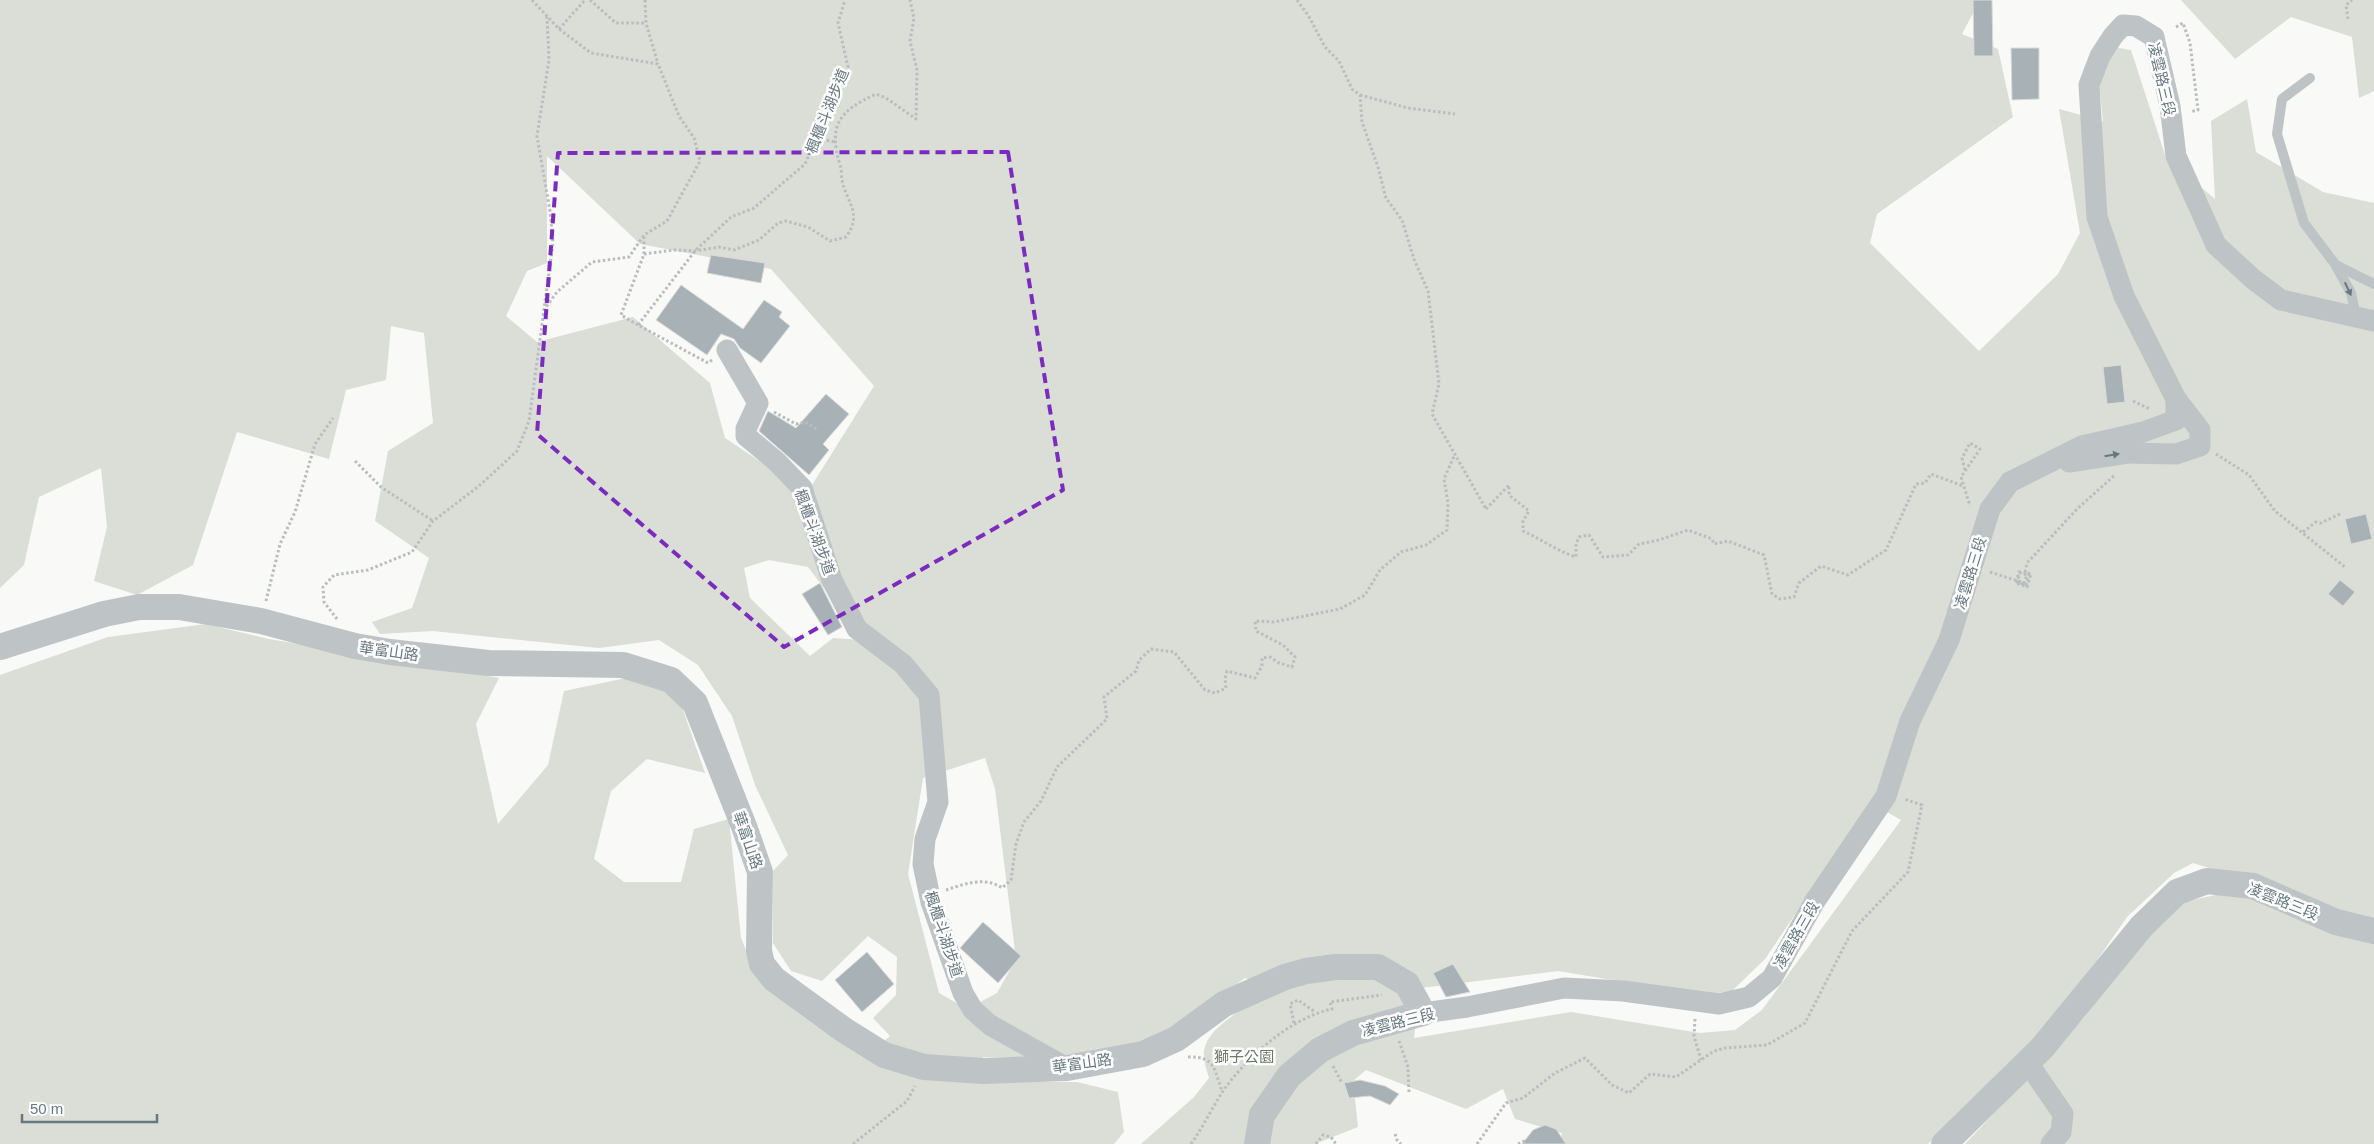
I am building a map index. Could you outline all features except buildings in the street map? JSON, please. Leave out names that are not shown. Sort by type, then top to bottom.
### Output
[{"type":"street","name":"凌雲路三段","points":[[2046,465],[2128,453],[2176,454],[2200,446],[2200,430],[2176,399],[2124,296],[2098,217],[2089,85],[2100,56],[2122,25],[2136,26],[2154,37],[2170,106],[2176,156],[2216,244],[2253,279],[2281,300],[2365,319]]},
{"type":"street","points":[[727,350],[758,403]]},
{"type":"street","name":"凌雲路三段","points":[[1257,1144],[1262,1115],[1288,1076],[1320,1050],[1352,1034],[1396,1027],[1423,1013],[1467,1007],[1564,988],[1623,991],[1719,1004],[1748,997],[1772,978],[1816,901],[1886,796],[1910,721],[1949,640],[1990,509],[2010,482],[2082,446],[2143,432],[2176,420],[2176,399]]},
{"type":"street","name":"楓櫃斗湖步道","points":[[758,403],[746,429],[746,436],[778,462],[802,488],[832,580],[857,629],[903,664],[929,694],[938,802],[925,839],[923,864],[929,896],[963,993],[973,1010],[990,1025],[1067,1068]]},
{"type":"street","name":"華富山路","points":[[0,647],[104,614],[139,608],[179,607],[261,621],[355,646],[488,663],[623,665],[670,680],[695,704],[745,829],[760,872],[758,951],[762,964],[774,979],[844,1030],[884,1055],[924,1067],[983,1071],[1067,1068],[1143,1054],[1176,1039],[1224,1004],[1285,978],[1336,967],[1378,967],[1407,984],[1423,1013]]},
{"type":"street","name":"凌雲路三段","points":[[1944,1144],[2028,1064],[2142,926],[2177,892],[2207,881],[2253,886],[2336,922],[2374,931]]},
{"type":"street","points":[[2028,1064],[2063,1114],[2061,1132],[2051,1144]]},
{"type":"lane","points":[[2310,78],[2282,99],[2278,134],[2304,223],[2335,264],[2365,319]]},
{"type":"lane","points":[[2335,264],[2374,284]]},
{"type":"path","points":[[532,0],[559,29],[591,53],[658,64]]},
{"type":"path","points":[[559,29],[585,0]]},
{"type":"path","points":[[590,0],[616,23],[646,23]]},
{"type":"path","points":[[542,314],[557,292],[592,262],[629,257],[644,235],[668,221],[700,160],[694,138],[679,116],[658,64],[646,23],[645,0]]},
{"type":"path","name":"楓櫃斗湖步道","points":[[638,325],[695,251],[732,217],[754,208],[805,164],[824,117],[848,67],[838,23],[845,0]]},
{"type":"path","points":[[644,254],[674,250],[695,251],[719,247],[734,250],[759,240],[778,223],[786,221],[808,227],[830,242],[846,237],[853,227],[854,212],[842,180],[835,142],[837,127],[843,116],[862,100],[876,94],[886,98],[916,119],[917,70],[910,41],[914,18],[910,0]]},
{"type":"path","points":[[1297,0],[1308,15],[1325,47],[1339,61],[1352,89],[1360,95],[1408,108],[1454,114]]},
{"type":"path","points":[[2348,19],[2346,5],[2352,0]]},
{"type":"path","points":[[355,646],[324,602],[323,586],[334,575],[368,570],[412,552],[433,521],[479,486],[517,450],[529,421],[553,243],[550,211],[537,136],[549,60],[547,17]]},
{"type":"path","points":[[2176,27],[2183,23],[2190,43],[2198,103],[2198,110],[2190,112]]},
{"type":"path","points":[[1360,95],[1362,122],[1378,167],[1386,198],[1402,220],[1414,259],[1428,292],[1439,384],[1432,414],[1486,509],[1509,485],[1509,495],[1529,511],[1524,520],[1523,531],[1543,540],[1562,553],[1576,557],[1576,544],[1579,537],[1589,535],[1603,557],[1628,555],[1639,544],[1659,540],[1688,530],[1712,539],[1714,544],[1728,540],[1764,554],[1772,594],[1780,599],[1794,598],[1799,583],[1821,566],[1848,575],[1886,550],[1916,484],[1925,483],[1932,474],[1963,485]]},
{"type":"path","points":[[817,138],[835,142]]},
{"type":"path","points":[[644,235],[644,254],[620,316],[708,363],[727,350]]},
{"type":"path","points":[[758,403],[796,424],[805,422],[818,430]]},
{"type":"path","points":[[261,621],[280,544],[295,512],[315,444],[333,418]]},
{"type":"path","points":[[1965,470],[1962,458],[1970,443],[1980,449],[1961,477],[1981,538]]},
{"type":"path","points":[[2200,446],[2249,475],[2275,511],[2345,568]]},
{"type":"path","points":[[929,896],[969,883],[994,882],[1002,888],[1011,880],[1016,844],[1024,822],[1041,801],[1057,767],[1107,719],[1104,697],[1136,671],[1139,660],[1151,649],[1174,652],[1205,690],[1215,693],[1226,688],[1225,679],[1227,672],[1255,678],[1262,666],[1262,658],[1270,657],[1278,663],[1292,667],[1295,657],[1283,645],[1256,631],[1255,620],[1274,622],[1340,609],[1365,595],[1380,570],[1401,552],[1426,545],[1446,530],[1448,503],[1444,479],[1454,454]]},
{"type":"path","points":[[354,461],[381,487],[433,521]]},
{"type":"path","points":[[1982,569],[1999,575],[2016,580],[2024,583],[2027,575],[2020,573],[2017,582],[2026,585],[2029,574],[2019,572],[2017,578],[2016,583],[2027,587],[2031,574],[2025,572],[2027,563],[2078,508],[2109,479],[2122,470]]},
{"type":"path","points":[[2303,532],[2316,522],[2321,523],[2342,513]]},
{"type":"path","points":[[1477,1144],[1506,1103],[1523,1098],[1555,1073],[1585,1058],[1612,1085],[1629,1093],[1650,1074],[1676,1077],[1714,1051],[1725,1048],[1767,1044],[1805,1023],[1852,931],[1908,872],[1922,805],[1897,796]]},
{"type":"path","points":[[1191,1144],[1223,1092],[1241,1068],[1294,1023],[1316,1012],[1332,1009],[1330,1002],[1383,995],[1396,1027],[1408,1067],[1409,1093]]},
{"type":"path","points":[[1294,1023],[1290,1004],[1298,1000],[1316,1012]]},
{"type":"path","points":[[1695,1013],[1694,1036],[1701,1060]]},
{"type":"path","points":[[1184,1057],[1201,1057],[1212,1063],[1223,1092]]},
{"type":"path","points":[[1329,1057],[1342,1083]]},
{"type":"path","points":[[853,1144],[907,1100],[924,1067]]},
{"type":"path","points":[[1395,1134],[1396,1140],[1401,1144]]},
{"type":"path","points":[[1316,1144],[1323,1135],[1331,1137],[1336,1144]]},
{"type":"path","points":[[1518,1144],[1527,1140]]},
{"type":"highlighted area","points":[[1008,152],[1063,490],[784,647],[537,434],[558,153]]},
{"type":"green space","name":"獅子公園","points":[[0,0],[1980,0],[1962,34],[1998,49],[2013,117],[1877,214],[1870,243],[1979,351],[2058,274],[2080,233],[2059,109],[2103,121],[2095,44],[2131,50],[2166,158],[2215,199],[2211,121],[2247,99],[2256,152],[2323,192],[2374,203],[2374,1144],[1965,1144],[2084,1018],[2162,907],[2246,888],[2219,871],[2193,863],[2174,873],[2127,917],[2050,1028],[1928,1144],[1560,1144],[1562,1133],[1515,1119],[1503,1089],[1466,1109],[1366,1070],[1353,1081],[1358,1127],[1315,1144],[1141,1144],[1194,1097],[1209,1078],[1204,1054],[1207,1041],[1221,1024],[1251,1002],[1266,986],[1245,978],[1187,1020],[1144,1044],[1046,1058],[983,1057],[978,1082],[1077,1082],[1118,1092],[1124,1132],[1114,1144],[0,1144],[0,675],[108,637],[206,624],[269,639],[499,678],[476,724],[498,824],[548,765],[564,691],[631,677],[660,687],[681,704],[705,773],[647,759],[611,791],[594,859],[624,882],[681,882],[694,829],[729,819],[741,938],[758,979],[870,1053],[890,1036],[873,1018],[896,995],[897,957],[868,936],[822,981],[791,971],[773,943],[773,871],[788,855],[755,785],[732,716],[698,665],[659,640],[599,648],[433,631],[380,634],[372,622],[412,608],[429,558],[375,521],[388,451],[433,423],[424,333],[391,326],[386,380],[346,390],[329,459],[237,432],[193,565],[137,595],[94,581],[107,527],[101,468],[39,497],[24,565],[0,588]],"holes":[[[547,156],[640,244],[771,269],[874,386],[807,493],[725,438],[710,383],[633,317],[537,342],[506,316],[527,271],[547,263]],[[769,560],[808,567],[863,640],[833,638],[810,656],[750,598],[744,568]],[[985,758],[995,789],[1016,959],[997,993],[967,1009],[939,993],[908,874],[923,778]],[[1871,803],[1901,820],[1762,1010],[1735,1030],[1700,1033],[1571,1012],[1414,1038],[1421,988],[1558,971],[1703,995],[1732,991],[1765,959]]]},
{"type":"green space","points":[[2181,0],[2374,0],[2374,91],[2359,98],[2352,37],[2291,17],[2235,59]]}]
